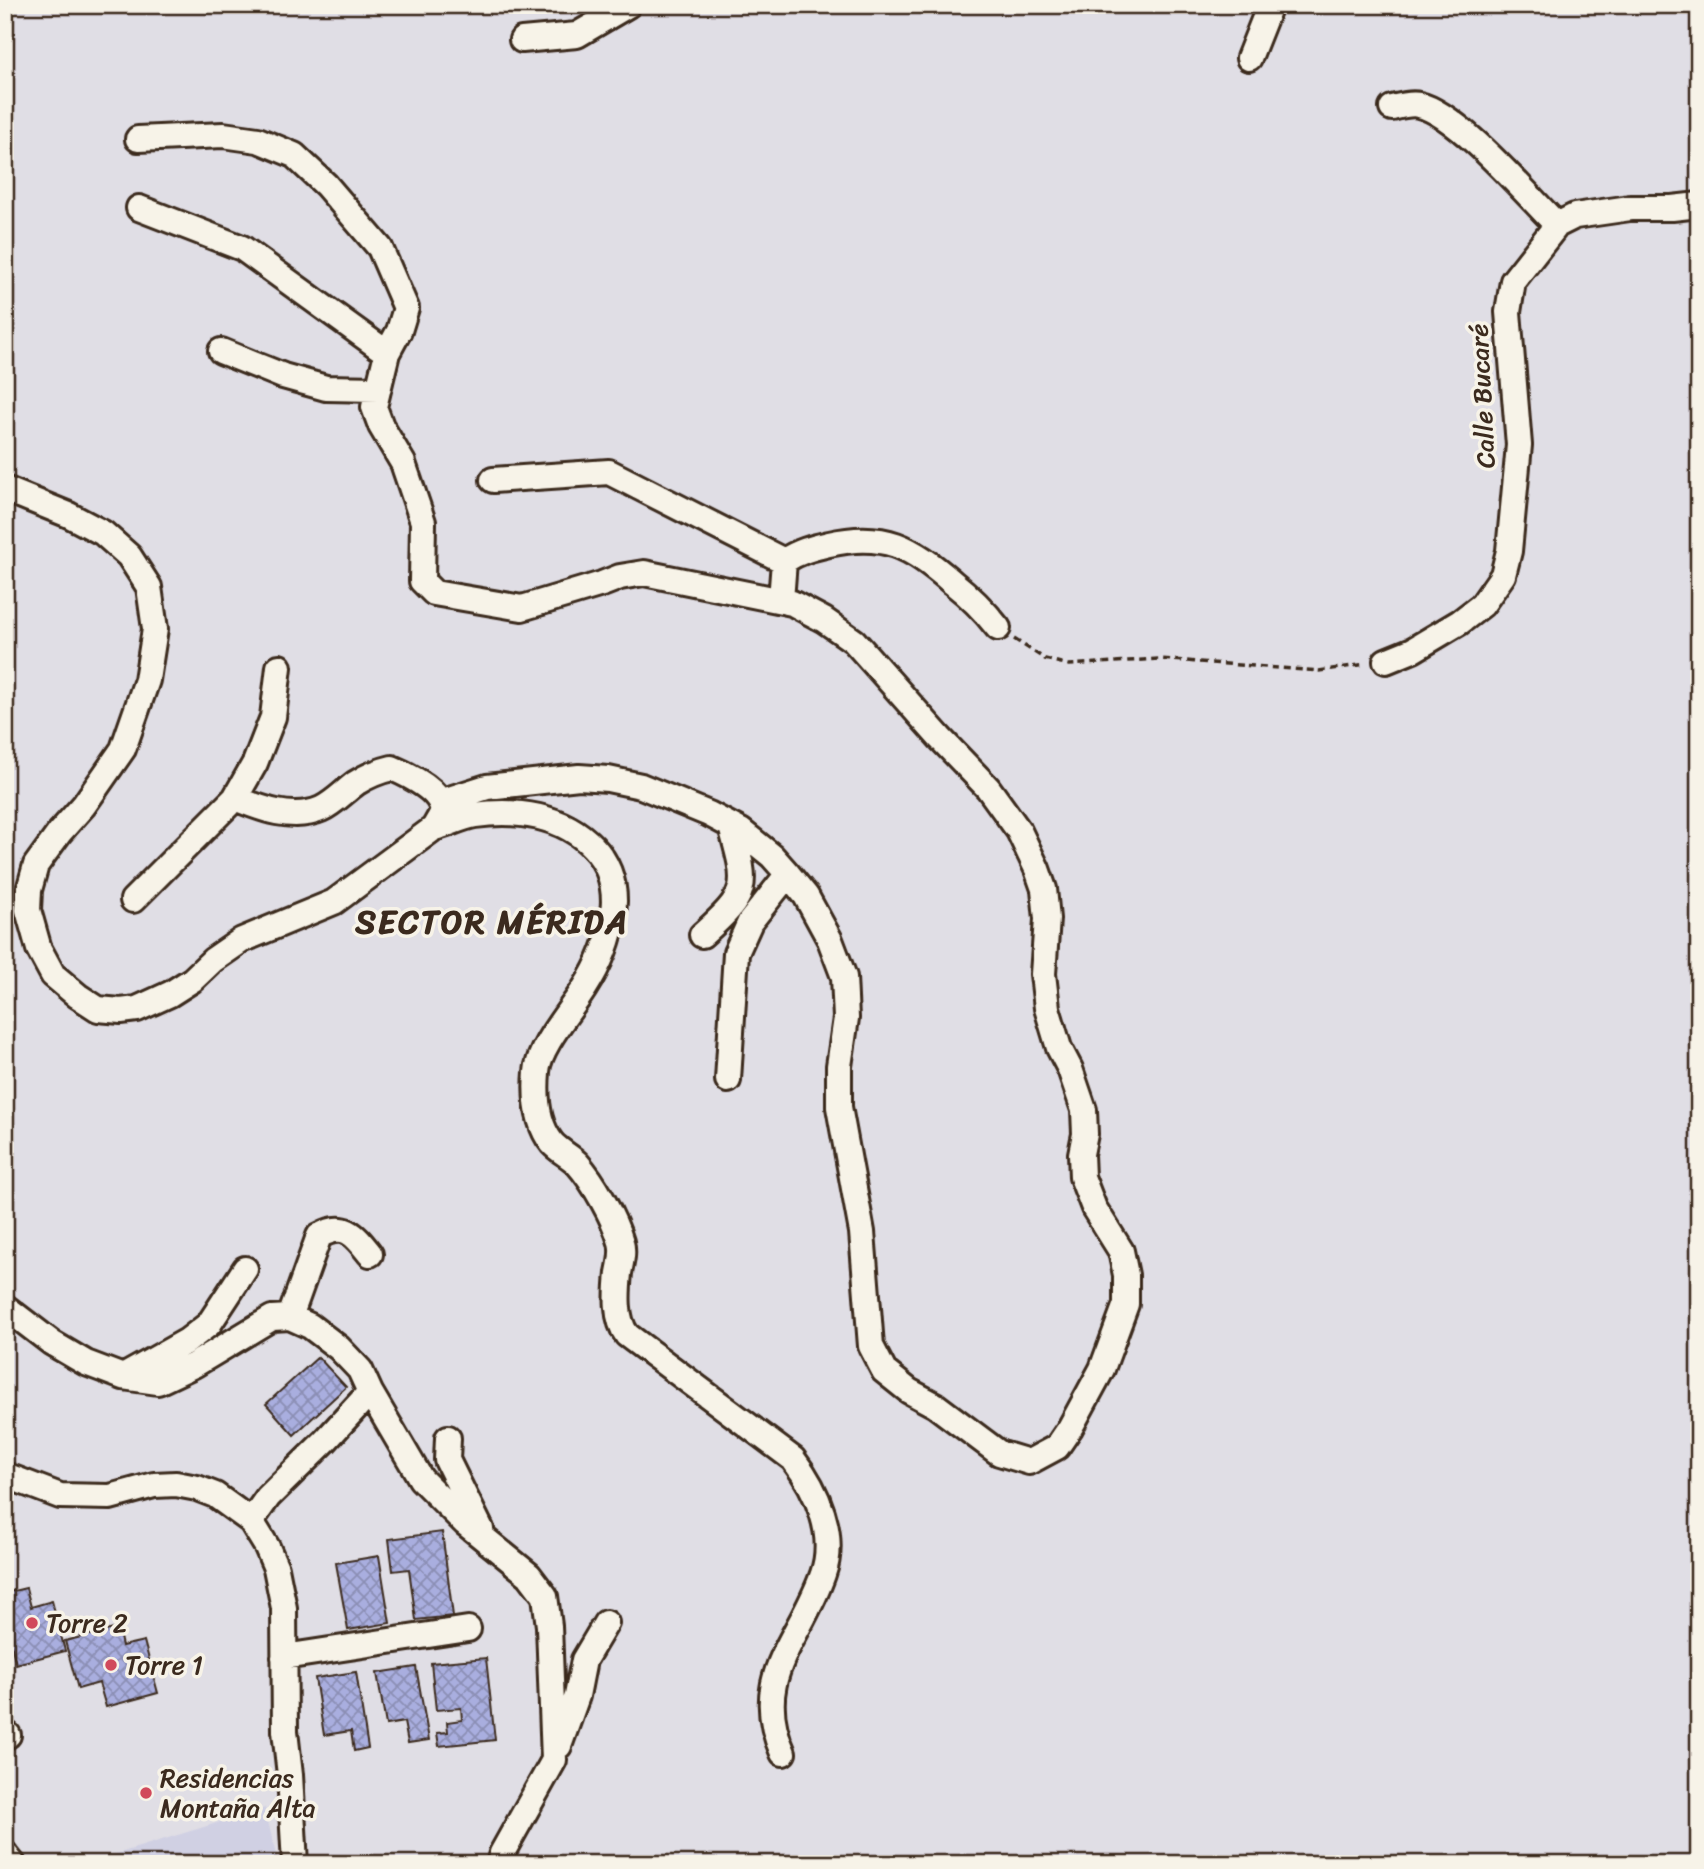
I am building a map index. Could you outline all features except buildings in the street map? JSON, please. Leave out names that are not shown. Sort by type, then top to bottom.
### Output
[{"type":"street","points":[[522,40],[577,35],[628,5]]},
{"type":"street","points":[[1249,58],[1270,5]]},
{"type":"street","points":[[1392,108],[1416,104],[1438,111],[1484,151],[1557,225],[1575,216],[1596,212],[1699,205]]},
{"type":"street","points":[[138,139],[223,135],[258,140],[294,155],[326,185],[380,248],[406,308],[399,331],[387,353],[374,407],[381,426],[403,463],[413,489],[423,522],[422,581],[434,593],[522,608],[620,577],[644,573],[792,603],[824,620],[854,641],[988,788],[1019,831],[1044,889],[1047,919],[1043,974],[1047,1008],[1059,1048],[1070,1069],[1084,1110],[1082,1177],[1094,1208],[1121,1251],[1126,1275],[1126,1304],[1102,1369],[1057,1447],[1029,1462],[999,1453],[884,1371],[871,1346],[862,1232],[839,1107],[839,1066],[846,1018],[844,977],[830,940],[806,896],[788,874],[741,831],[709,814],[641,786],[608,779],[579,777],[487,786],[440,802]]},
{"type":"street","points":[[139,208],[242,248],[387,353]]},
{"type":"street","name":"Calle Bucaré","points":[[1386,661],[1413,650],[1461,622],[1482,606],[1503,575],[1509,551],[1519,445],[1508,313],[1513,281],[1557,225]]},
{"type":"street","points":[[221,351],[283,376],[326,388],[378,389]]},
{"type":"street","points":[[493,480],[609,472],[784,561]]},
{"type":"street","points":[[5,489],[69,514],[103,533],[129,556],[149,587],[155,629],[147,680],[123,749],[84,805],[60,832],[36,866],[29,890],[28,910],[39,949],[53,975],[98,1009],[137,1009],[170,994],[242,940],[334,902],[434,828],[472,816],[535,815],[581,834],[600,854],[613,890],[613,917],[608,938],[594,971],[558,1027],[537,1069],[538,1115],[552,1143],[575,1161],[595,1186],[621,1242],[623,1256],[619,1274],[620,1325],[627,1335],[793,1459],[818,1500],[826,1534],[824,1573],[778,1668],[771,1694],[773,1725],[783,1753]]},
{"type":"street","points":[[780,600],[784,561],[800,550],[850,539],[880,540],[904,547],[927,561],[983,607],[998,628]]},
{"type":"street","points":[[133,900],[235,798],[255,763],[273,717],[279,667]]},
{"type":"street","points":[[235,798],[256,807],[301,814],[322,809],[359,781],[391,768],[413,777],[440,802],[442,812],[434,828]]},
{"type":"street","points":[[702,935],[731,909],[740,895],[743,880],[731,826]]},
{"type":"street","points":[[729,1080],[736,953],[750,922],[788,874]]},
{"type":"street","points":[[290,1317],[319,1236],[329,1230],[354,1234],[370,1254]]},
{"type":"street","points":[[122,1377],[187,1341],[209,1324],[245,1269]]},
{"type":"street","points":[[5,1307],[52,1343],[86,1363],[122,1377],[158,1382],[194,1365],[272,1318],[290,1317],[310,1326],[339,1348],[360,1370],[421,1479],[465,1522],[529,1575],[545,1596],[549,1626],[554,1760]]},
{"type":"street","points":[[251,1521],[268,1497],[370,1392]]},
{"type":"street","points":[[448,1438],[447,1460],[485,1539]]},
{"type":"street","points":[[5,1475],[60,1496],[110,1497],[155,1485],[176,1484],[215,1495],[251,1521],[276,1568],[284,1608],[285,1731],[295,1864]]},
{"type":"street","points":[[499,1864],[502,1853],[554,1760],[577,1696],[584,1660],[606,1623]]},
{"type":"street","points":[[284,1657],[468,1629]]},
{"type":"path","points":[[998,628],[1045,659],[1069,665],[1159,659],[1319,671],[1386,661]]},
{"type":"shaded area","points":[[265,1808],[278,1864],[84,1864],[249,1813]]},
{"type":"place","name":"Torre 2","points":[[32,1623]]},
{"type":"place","name":"Torre 1","points":[[111,1665]]},
{"type":"place","name":"Residencias Montaña Alta","points":[[146,1793]]},
{"type":"district","name":"SECTOR MÉRIDA","points":[[492,921]]}]
